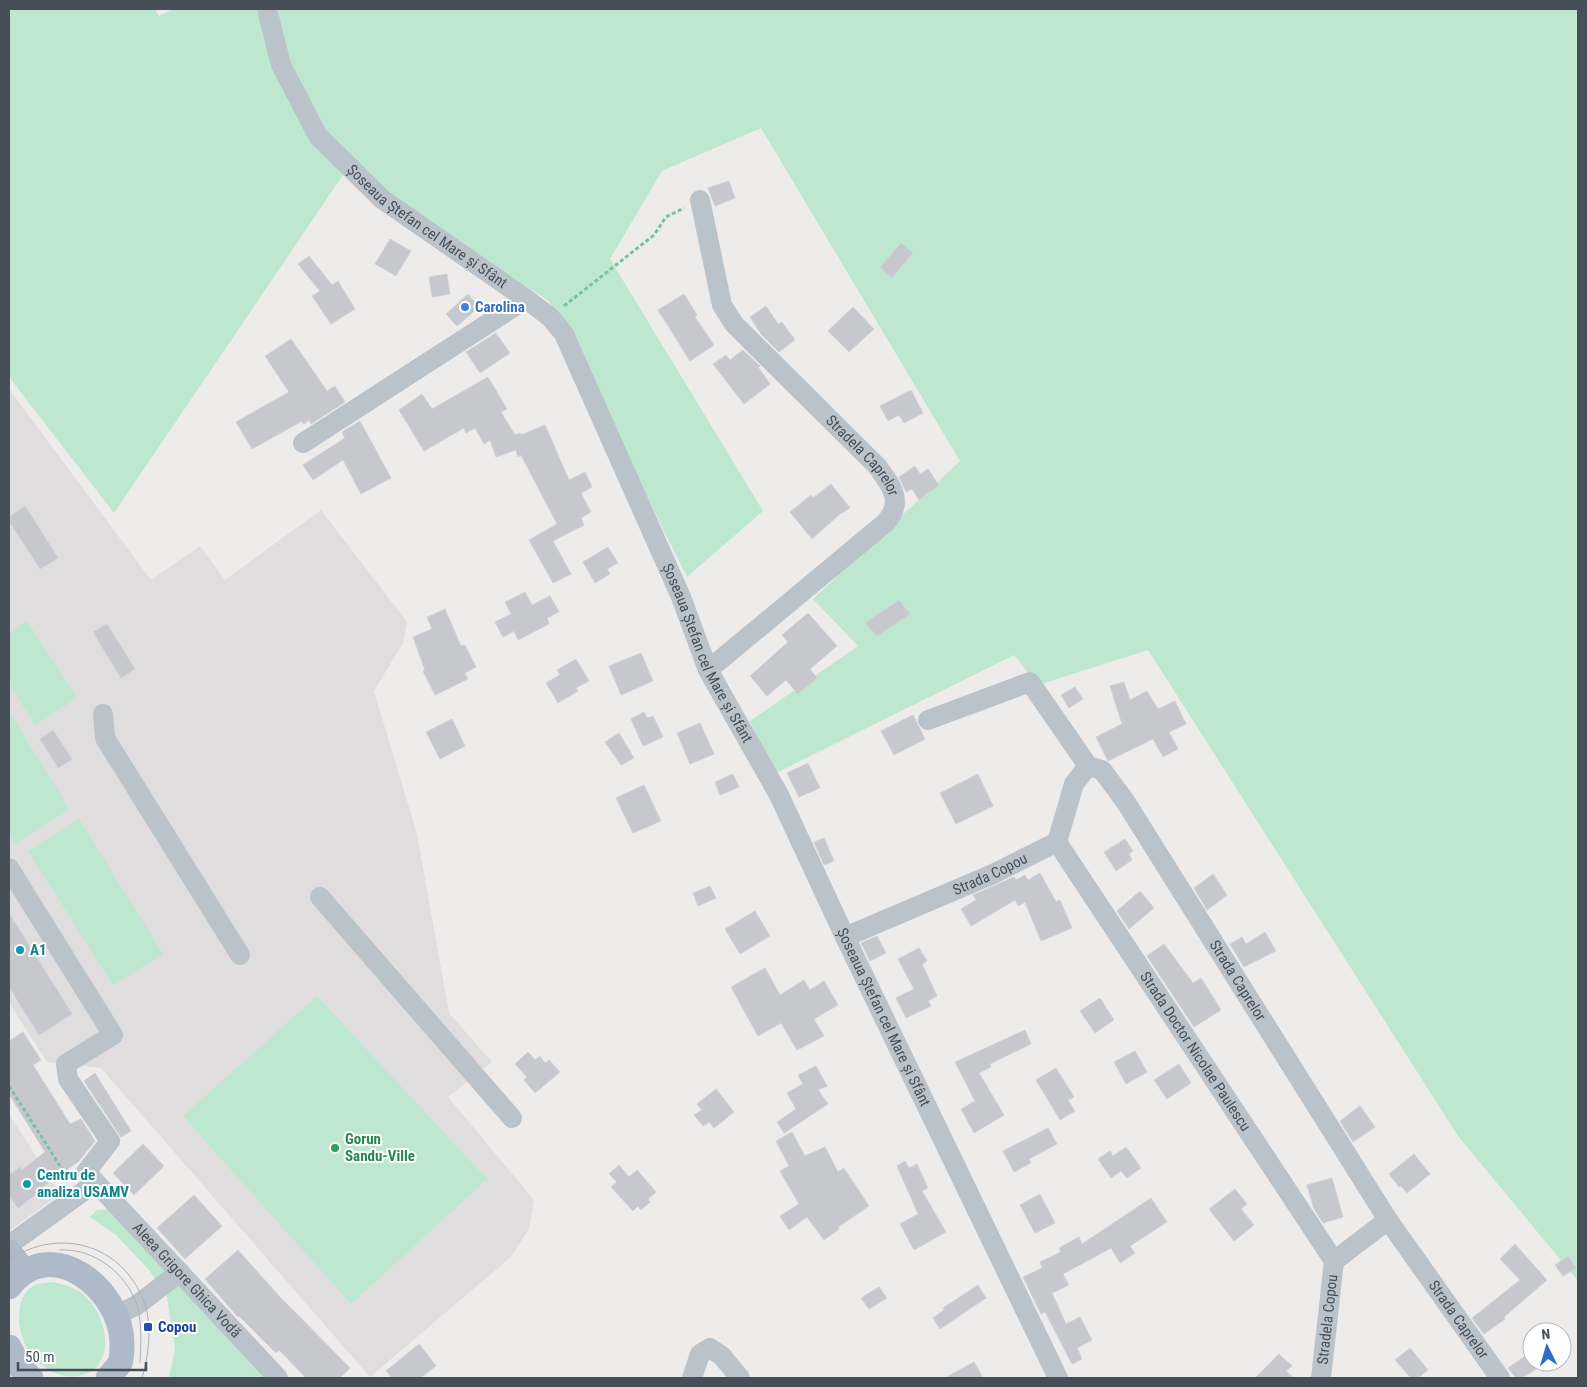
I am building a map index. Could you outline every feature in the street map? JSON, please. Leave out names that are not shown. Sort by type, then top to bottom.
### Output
[{"type":"main road","points":[[9,1252],[16,1279],[34,1266],[69,1268],[85,1276],[108,1299],[117,1315],[122,1333],[120,1363],[108,1378]]},
{"type":"main road","points":[[122,1346],[129,1378]]},
{"type":"main road","points":[[9,1347],[20,1366],[31,1378]]},
{"type":"street","name":"Șoseaua Ștefan cel Mare și Sfânt","points":[[267,9],[281,65],[318,136],[382,199],[526,298],[550,317],[564,334],[681,597],[708,670],[779,795],[845,937],[1058,1378]]},
{"type":"street","name":"Stradela Caprelor","points":[[700,200],[722,305],[728,315],[734,324],[877,466],[894,492],[895,502],[891,517],[885,523],[708,670]]},
{"type":"street","points":[[303,443],[526,298]]},
{"type":"street","name":"Strada Caprelor","points":[[928,720],[1030,682],[1088,766],[1102,770],[1125,801],[1388,1220],[1500,1378]]},
{"type":"street","points":[[103,714],[105,738],[240,955]]},
{"type":"street","points":[[1057,842],[1074,784],[1088,766]]},
{"type":"street","name":"Strada Copou","points":[[845,937],[993,874],[1057,842]]},
{"type":"street","name":"Strada Doctor Nicolae Paulescu","points":[[1057,842],[1334,1261]]},
{"type":"street","points":[[9,868],[113,1036],[66,1064],[68,1079],[110,1141],[86,1172],[95,1183],[9,1245]]},
{"type":"street","points":[[320,896],[512,1118]]},
{"type":"street","name":"Aleea Grigore Ghica Vodă","points":[[95,1183],[278,1378]]},
{"type":"street","points":[[1334,1261],[1388,1220]]},
{"type":"street","name":"Stradela Copou","points":[[1321,1378],[1334,1261]]},
{"type":"street","points":[[117,1315],[137,1305],[180,1272]]},
{"type":"street","points":[[692,1378],[700,1354],[710,1348],[722,1356],[740,1378]]},
{"type":"path","points":[[550,317],[654,235],[666,218],[700,200]]},
{"type":"path","points":[[9,1086],[64,1173]]},
{"type":"path","points":[[9,1096],[13,1093]]},
{"type":"shaded area","points":[[9,389],[151,580],[200,546],[225,580],[321,510],[407,622],[403,643],[374,691],[417,834],[449,1013],[492,1062],[448,1097],[534,1200],[529,1229],[511,1257],[370,1377],[101,1068],[47,1062],[9,1003]]},
{"type":"shaded area","points":[[9,1114],[60,1194],[9,1231]]},
{"type":"green space","points":[[9,9],[155,9],[159,16],[173,9],[263,9],[345,172],[114,513],[9,377]]},
{"type":"green space","points":[[271,9],[1578,9],[1578,1281],[1458,1136],[1148,650],[1038,685],[1014,655],[774,774],[750,721],[858,646],[813,599],[960,461],[761,128],[662,171],[610,259],[763,511],[687,577],[549,301],[385,197],[322,135],[285,64]]},
{"type":"green space","points":[[27,621],[77,698],[35,725],[9,684],[9,633]]},
{"type":"green space","points":[[9,711],[69,809],[15,844],[9,834]]},
{"type":"green space","points":[[79,819],[163,954],[113,985],[28,851]]},
{"type":"green space","name":"Gorun Sandu-Ville","points":[[317,996],[487,1179],[351,1304],[183,1116]]},
{"type":"green space","points":[[113,1209],[270,1378],[169,1378],[175,1349],[167,1297],[149,1270],[116,1235],[90,1217],[97,1210]]},
{"type":"green space","points":[[52,1282],[63,1284],[80,1292],[94,1307],[103,1327],[105,1348],[102,1357],[97,1366],[80,1376],[61,1375],[43,1366],[29,1352],[22,1336],[19,1317],[22,1299],[33,1286]]},
{"type":"building","points":[[729,181],[735,198],[715,206],[708,188]]},
{"type":"building","points":[[390,239],[411,251],[396,276],[375,264]]},
{"type":"building","points":[[901,243],[913,253],[892,278],[880,267]]},
{"type":"building","points":[[309,256],[332,285],[338,281],[355,309],[331,324],[312,296],[320,291],[298,264]]},
{"type":"building","points":[[447,274],[450,294],[432,297],[429,277]]},
{"type":"building","points":[[468,294],[479,307],[457,326],[446,314]]},
{"type":"building","points":[[684,294],[697,315],[695,317],[714,345],[690,361],[658,310]]},
{"type":"building","points":[[766,306],[778,324],[782,322],[795,340],[779,352],[761,334],[750,317]]},
{"type":"building","points":[[853,307],[874,329],[849,352],[828,331]]},
{"type":"building","points":[[496,333],[510,353],[480,373],[466,352]]},
{"type":"building","points":[[291,339],[327,391],[335,386],[345,402],[311,424],[309,420],[304,424],[302,421],[252,449],[236,422],[289,392],[265,356]]},
{"type":"building","points":[[743,350],[760,366],[758,367],[770,384],[744,404],[713,364],[726,355],[730,360]]},
{"type":"building","points":[[488,377],[507,409],[501,412],[515,435],[520,433],[521,435],[545,425],[569,480],[585,472],[592,487],[581,493],[591,512],[581,518],[584,525],[553,541],[571,574],[553,583],[529,540],[557,524],[521,455],[518,457],[516,450],[496,457],[490,440],[484,444],[475,428],[466,433],[464,428],[424,451],[399,410],[422,394],[432,409]]},
{"type":"building","points":[[911,390],[923,413],[904,423],[899,415],[888,421],[880,406]]},
{"type":"building","points":[[360,421],[391,478],[361,494],[343,460],[313,480],[303,465],[345,438],[342,432]]},
{"type":"building","points":[[915,466],[920,474],[928,469],[939,485],[919,500],[912,489],[906,492],[899,477]]},
{"type":"building","points":[[831,484],[850,508],[840,514],[812,539],[790,512],[811,495],[813,498]]},
{"type":"building","points":[[25,506],[58,558],[40,569],[9,521],[9,517]]},
{"type":"building","points":[[608,547],[618,563],[607,569],[610,574],[595,583],[583,562]]},
{"type":"building","points":[[525,592],[532,605],[550,596],[559,612],[547,618],[549,624],[518,640],[514,631],[503,637],[495,622],[511,614],[505,602]]},
{"type":"building","points":[[899,600],[910,614],[877,636],[865,623]]},
{"type":"building","points":[[445,609],[461,646],[465,645],[476,667],[465,673],[468,679],[435,695],[423,671],[425,670],[413,637],[432,629],[427,617]]},
{"type":"building","points":[[808,613],[837,646],[810,669],[817,678],[798,694],[786,680],[767,696],[750,676],[788,642],[782,635]]},
{"type":"building","points":[[107,624],[135,669],[121,678],[93,632]]},
{"type":"building","points":[[641,653],[653,681],[621,695],[609,666]]},
{"type":"building","points":[[576,659],[589,681],[576,688],[578,691],[558,703],[546,683],[560,675],[557,670]]},
{"type":"building","points":[[1124,682],[1130,700],[1147,691],[1158,709],[1175,701],[1186,724],[1169,732],[1178,749],[1163,757],[1153,739],[1108,761],[1096,737],[1122,724],[1110,686]]},
{"type":"building","points":[[1075,687],[1083,699],[1069,708],[1061,695]]},
{"type":"building","points":[[644,712],[647,718],[653,716],[663,737],[643,746],[631,719]]},
{"type":"building","points":[[913,715],[925,739],[894,755],[881,731]]},
{"type":"building","points":[[452,719],[465,746],[440,759],[426,732]]},
{"type":"building","points":[[700,723],[714,754],[690,764],[677,733]]},
{"type":"building","points":[[53,730],[72,759],[58,768],[40,739]]},
{"type":"building","points":[[619,733],[634,758],[621,765],[605,742]]},
{"type":"building","points":[[808,763],[820,788],[799,797],[787,773]]},
{"type":"building","points":[[733,774],[739,787],[720,795],[715,782]]},
{"type":"building","points":[[978,774],[993,806],[956,824],[940,793]]},
{"type":"building","points":[[644,785],[661,821],[633,833],[616,798]]},
{"type":"building","points":[[824,838],[834,861],[824,865],[814,842]]},
{"type":"building","points":[[1125,839],[1133,851],[1129,854],[1132,860],[1116,871],[1104,852]]},
{"type":"building","points":[[1040,873],[1056,902],[1060,900],[1072,928],[1041,941],[1025,902],[1018,906],[1015,900],[971,926],[961,909],[976,900],[973,895],[1014,877],[1016,880],[1025,875],[1028,880]]},
{"type":"building","points":[[1213,874],[1227,895],[1207,910],[1194,888]]},
{"type":"building","points":[[710,886],[716,898],[698,906],[693,893]]},
{"type":"building","points":[[1140,891],[1154,908],[1129,929],[1117,911]]},
{"type":"building","points":[[755,911],[770,936],[740,954],[725,929]]},
{"type":"building","name":"A1","points":[[9,913],[72,1014],[39,1035],[9,987]]},
{"type":"building","points":[[1265,932],[1276,951],[1244,967],[1230,944],[1242,937],[1246,944]]},
{"type":"building","points":[[877,936],[886,953],[870,961],[861,943]]},
{"type":"building","points":[[1164,944],[1193,983],[1201,978],[1221,1010],[1194,1027],[1147,956]]},
{"type":"building","points":[[919,948],[927,961],[922,964],[937,996],[928,1001],[931,1006],[906,1018],[896,998],[914,989],[898,959]]},
{"type":"building","points":[[765,968],[780,995],[804,980],[810,990],[824,981],[838,1005],[814,1019],[824,1036],[797,1050],[781,1023],[758,1036],[731,987]]},
{"type":"building","points":[[1100,998],[1114,1020],[1095,1033],[1080,1011]]},
{"type":"building","points":[[1025,1030],[1031,1044],[990,1064],[991,1067],[979,1073],[1004,1115],[974,1133],[961,1109],[975,1101],[955,1062]]},
{"type":"building","points":[[23,1032],[41,1060],[33,1065],[70,1124],[81,1119],[95,1141],[78,1162],[43,1186],[45,1188],[18,1208],[9,1196],[9,1175],[20,1167],[22,1170],[45,1152],[9,1094],[9,1041]]},
{"type":"building","points":[[1135,1051],[1147,1072],[1126,1084],[1114,1062]]},
{"type":"building","points":[[528,1052],[535,1060],[540,1056],[545,1063],[549,1060],[560,1072],[535,1093],[524,1080],[527,1077],[515,1064]]},
{"type":"building","points":[[1179,1064],[1191,1083],[1167,1099],[1154,1080]]},
{"type":"building","points":[[816,1066],[827,1086],[818,1090],[828,1104],[784,1133],[777,1122],[796,1109],[787,1093],[803,1084],[798,1075]]},
{"type":"building","points":[[1056,1068],[1074,1097],[1068,1100],[1075,1111],[1060,1120],[1036,1080]]},
{"type":"building","points":[[95,1073],[131,1131],[121,1137],[84,1081]]},
{"type":"building","points":[[716,1089],[734,1112],[714,1128],[709,1122],[703,1126],[694,1115],[702,1110],[697,1104]]},
{"type":"building","points":[[1360,1106],[1375,1127],[1353,1142],[1340,1121]]},
{"type":"building","points":[[1048,1128],[1057,1144],[1029,1159],[1031,1163],[1014,1172],[1003,1151]]},
{"type":"building","points":[[792,1132],[805,1156],[825,1147],[838,1172],[844,1168],[869,1206],[838,1227],[839,1229],[824,1240],[807,1217],[789,1230],[780,1216],[799,1204],[780,1171],[789,1166],[776,1141]]},
{"type":"building","points":[[143,1144],[164,1166],[134,1195],[113,1173]]},
{"type":"building","points":[[1126,1147],[1141,1168],[1127,1178],[1121,1171],[1111,1178],[1098,1159],[1110,1151],[1113,1156]]},
{"type":"building","points":[[1414,1154],[1430,1174],[1407,1193],[1401,1186],[1399,1187],[1389,1174]]},
{"type":"building","points":[[905,1161],[909,1168],[917,1164],[928,1188],[922,1191],[946,1232],[914,1250],[900,1224],[918,1214],[897,1166]]},
{"type":"building","points":[[619,1165],[629,1177],[637,1170],[656,1192],[648,1199],[650,1202],[641,1210],[638,1206],[633,1211],[611,1187],[617,1182],[609,1174]]},
{"type":"building","points":[[1332,1178],[1343,1217],[1323,1223],[1314,1209],[1307,1185]]},
{"type":"building","points":[[1235,1189],[1247,1204],[1241,1209],[1254,1225],[1234,1241],[1209,1209]]},
{"type":"building","points":[[1040,1194],[1055,1223],[1035,1233],[1020,1205]]},
{"type":"building","points":[[194,1195],[222,1226],[185,1259],[157,1228]]},
{"type":"building","points":[[1151,1198],[1167,1222],[1130,1246],[1135,1253],[1120,1263],[1111,1248],[1063,1274],[1069,1285],[1052,1293],[1066,1324],[1080,1317],[1092,1340],[1077,1348],[1082,1359],[1072,1364],[1045,1312],[1041,1314],[1023,1277],[1042,1268],[1040,1262],[1061,1252],[1059,1248],[1079,1237],[1082,1244]]},
{"type":"building","points":[[1515,1244],[1547,1280],[1504,1317],[1505,1319],[1484,1334],[1472,1318],[1520,1280],[1500,1259]]},
{"type":"building","points":[[238,1250],[280,1297],[350,1368],[340,1378],[306,1378],[279,1350],[276,1353],[238,1317],[205,1279]]},
{"type":"building","points":[[1568,1256],[1576,1268],[1563,1276],[1555,1265]]},
{"type":"building","points":[[978,1285],[986,1298],[940,1329],[933,1318],[944,1310],[943,1308]]},
{"type":"building","points":[[879,1287],[887,1298],[869,1309],[861,1298]]},
{"type":"building","points":[[419,1344],[436,1366],[420,1378],[392,1378],[386,1371]]},
{"type":"building","points":[[1410,1348],[1428,1370],[1418,1378],[1411,1378],[1395,1360]]},
{"type":"building","points":[[1279,1354],[1292,1366],[1286,1371],[1294,1378],[1255,1378]]},
{"type":"building","points":[[1522,1358],[1522,1372],[1531,1372],[1522,1378],[1516,1378],[1508,1368]]},
{"type":"building","points":[[974,1362],[983,1378],[945,1378]]},
{"type":"tram line","points":[[9,1261],[21,1253],[34,1248],[59,1243],[89,1247],[103,1253],[115,1262],[136,1285],[146,1308],[149,1339],[147,1359],[142,1378]]},
{"type":"tram line","points":[[60,1250],[73,1250],[96,1258],[117,1273],[125,1283],[132,1293],[139,1312],[141,1334],[140,1363]]},
{"type":"place","name":"Carolina","points":[[465,307]]},
{"type":"place","name":"A1","points":[[20,950]]},
{"type":"place","name":"Gorun Sandu-Ville","points":[[335,1148]]},
{"type":"place","name":"Centru de analiza USAMV","points":[[27,1184]]},
{"type":"place","name":"Copou","points":[[148,1327]]}]
